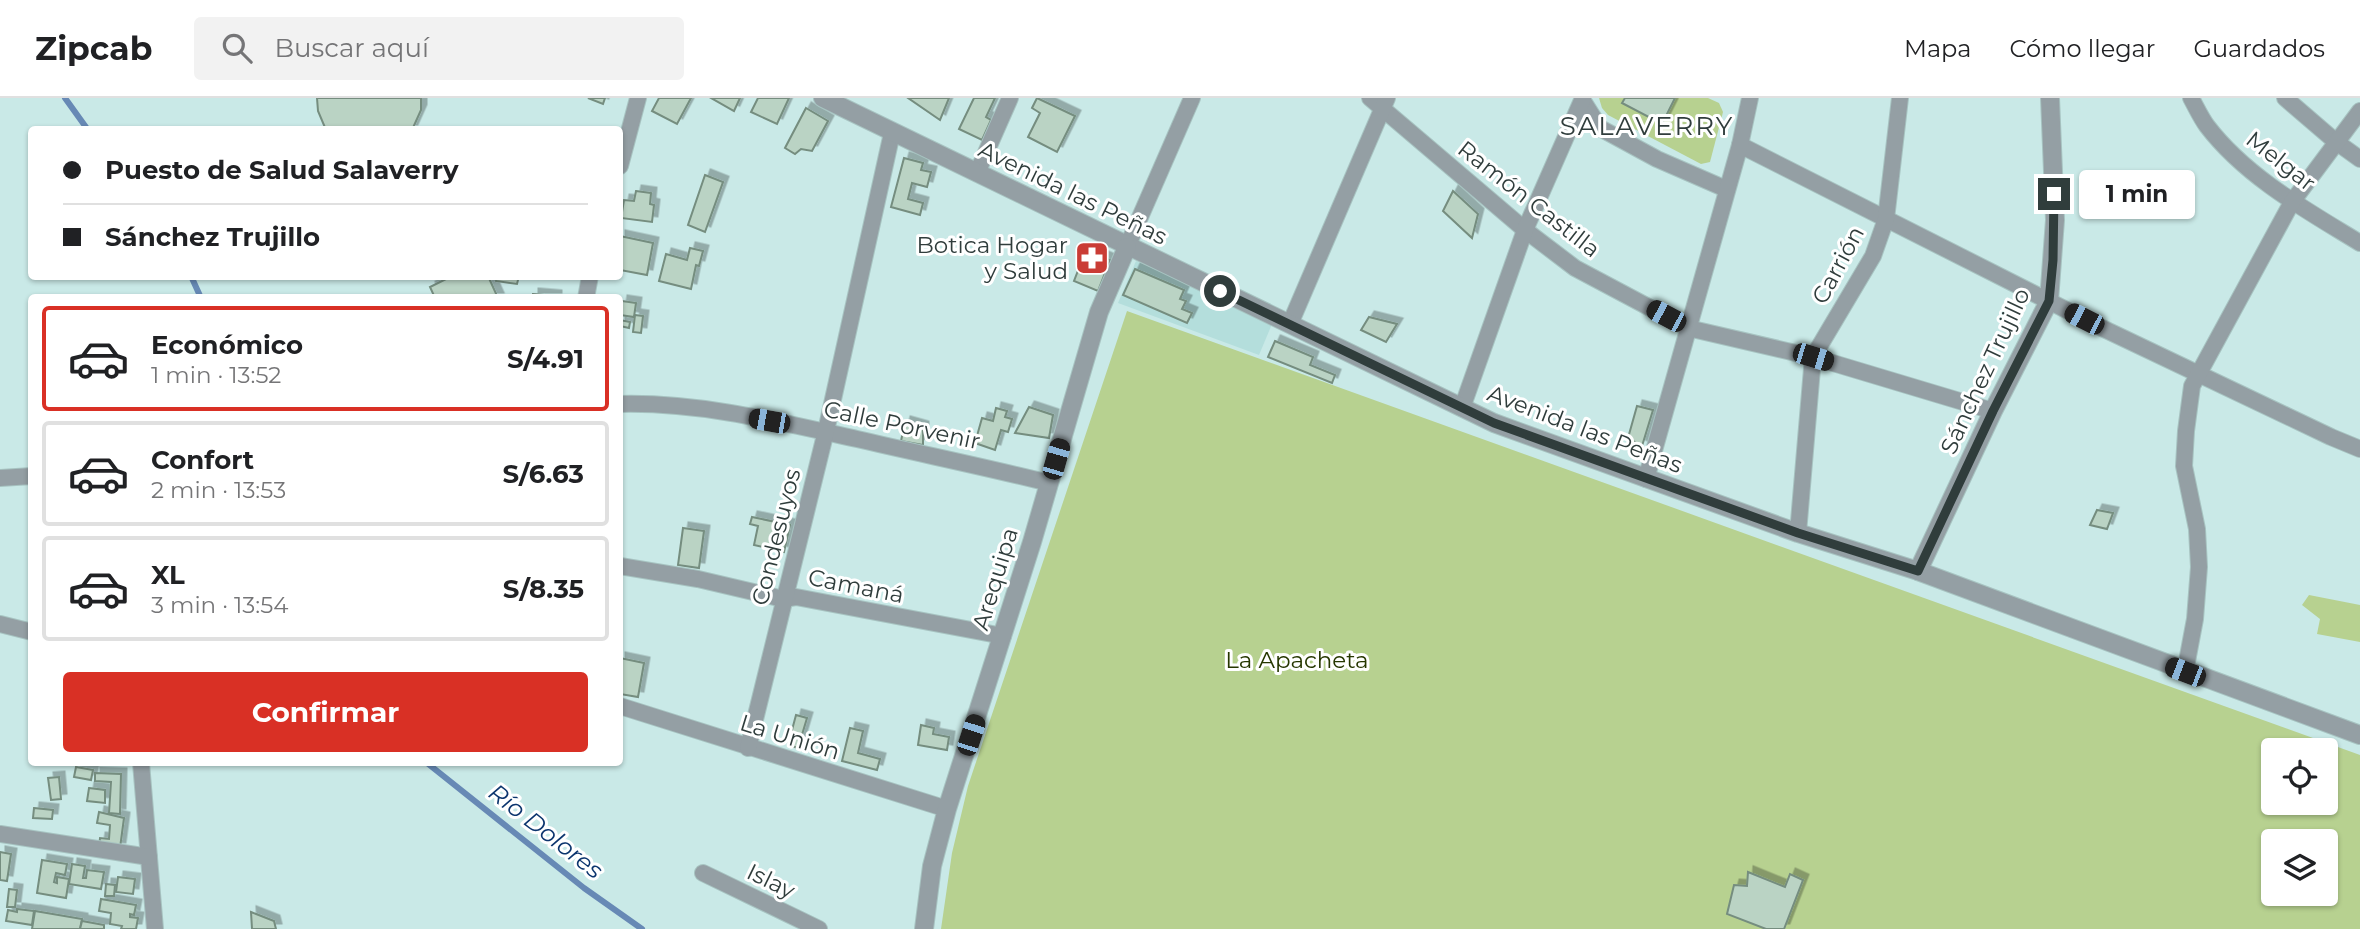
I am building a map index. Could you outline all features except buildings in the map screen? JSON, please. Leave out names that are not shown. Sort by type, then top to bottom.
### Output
[{"type":"street","points":[[623,155],[638,98]]},
{"type":"street","name":"Avenida las Peñas","points":[[823,98],[1462,408],[1544,443],[1798,533],[1918,571],[2360,735]]},
{"type":"street","points":[[977,173],[1010,98]]},
{"type":"street","points":[[1127,247],[1192,98]]},
{"type":"street","points":[[1646,479],[1740,145],[1750,101],[1733,98]]},
{"type":"street","name":"Carrión","points":[[1798,533],[1813,357],[1873,256],[1886,219],[1900,98]]},
{"type":"street","name":"Sánchez Trujillo","points":[[1918,571],[1993,411],[2049,301],[2054,220],[2050,98]]},
{"type":"street","name":"Melgar","points":[[2191,98],[2206,125],[2236,157],[2292,202],[2360,243]]},
{"type":"street","points":[[2285,98],[2360,159]]},
{"type":"street","points":[[1583,99],[1600,128],[1657,159],[1726,189]]},
{"type":"street","points":[[1462,408],[1525,230],[1583,99]]},
{"type":"street","points":[[1290,324],[1380,102]]},
{"type":"street","name":"Ramón Castilla","points":[[1380,102],[1525,230],[1575,268],[1688,328],[1813,357],[1993,411]]},
{"type":"street","points":[[2185,672],[2195,619],[2199,567],[2197,529],[2184,466],[2192,386],[2292,202],[2360,111]]},
{"type":"street","name":"Condesuyos","points":[[748,748],[826,431],[892,133]]},
{"type":"street","points":[[1740,145],[2198,375],[2360,449]]},
{"type":"street","name":"Arequipa","points":[[925,929],[932,866],[947,809],[1003,636],[1099,312],[1127,247]]},
{"type":"street","name":"Calle Porvenir","points":[[623,404],[704,409],[826,431],[970,463],[1049,484]]},
{"type":"street","points":[[0,478],[28,476]]},
{"type":"street","name":"Camaná","points":[[623,566],[698,579],[783,598],[796,597],[1003,636]]},
{"type":"street","points":[[0,624],[28,631]]},
{"type":"street","name":"La Unión","points":[[623,707],[947,809]]},
{"type":"street","points":[[141,766],[155,929]]},
{"type":"street","points":[[0,834],[149,857]]},
{"type":"street","name":"Islay","points":[[703,873],[819,929]]},
{"type":"shaded area","points":[[1136,261],[1272,324],[1259,355],[1118,303]]},
{"type":"green space","points":[[1599,98],[1708,98],[1719,103],[1723,112],[1710,162],[1701,164],[1608,115]]},
{"type":"green space","name":"La Apacheta","points":[[1127,311],[2313,738],[2261,738],[2261,815],[2338,815],[2338,747],[2360,755],[2360,929],[941,929],[952,853],[968,786]]},
{"type":"green space","points":[[2309,595],[2360,605],[2360,642],[2317,634],[2320,619],[2302,605]]},
{"type":"waterway","name":"Río Dolores","points":[[65,98],[85,126]]},
{"type":"waterway","name":"Río Dolores","points":[[193,280],[199,294]]},
{"type":"waterway","name":"Río Dolores","points":[[431,766],[584,888],[642,929]]},
{"type":"place","name":"Botica Hogar y Salud","points":[[1092,258]]},
{"type":"district","name":"SALAVERRY","points":[[1647,126]]},
{"type":"route","points":[[1220,291],[1494,423],[1798,533],[1918,571],[1993,411],[2049,301],[2054,194]]}]
